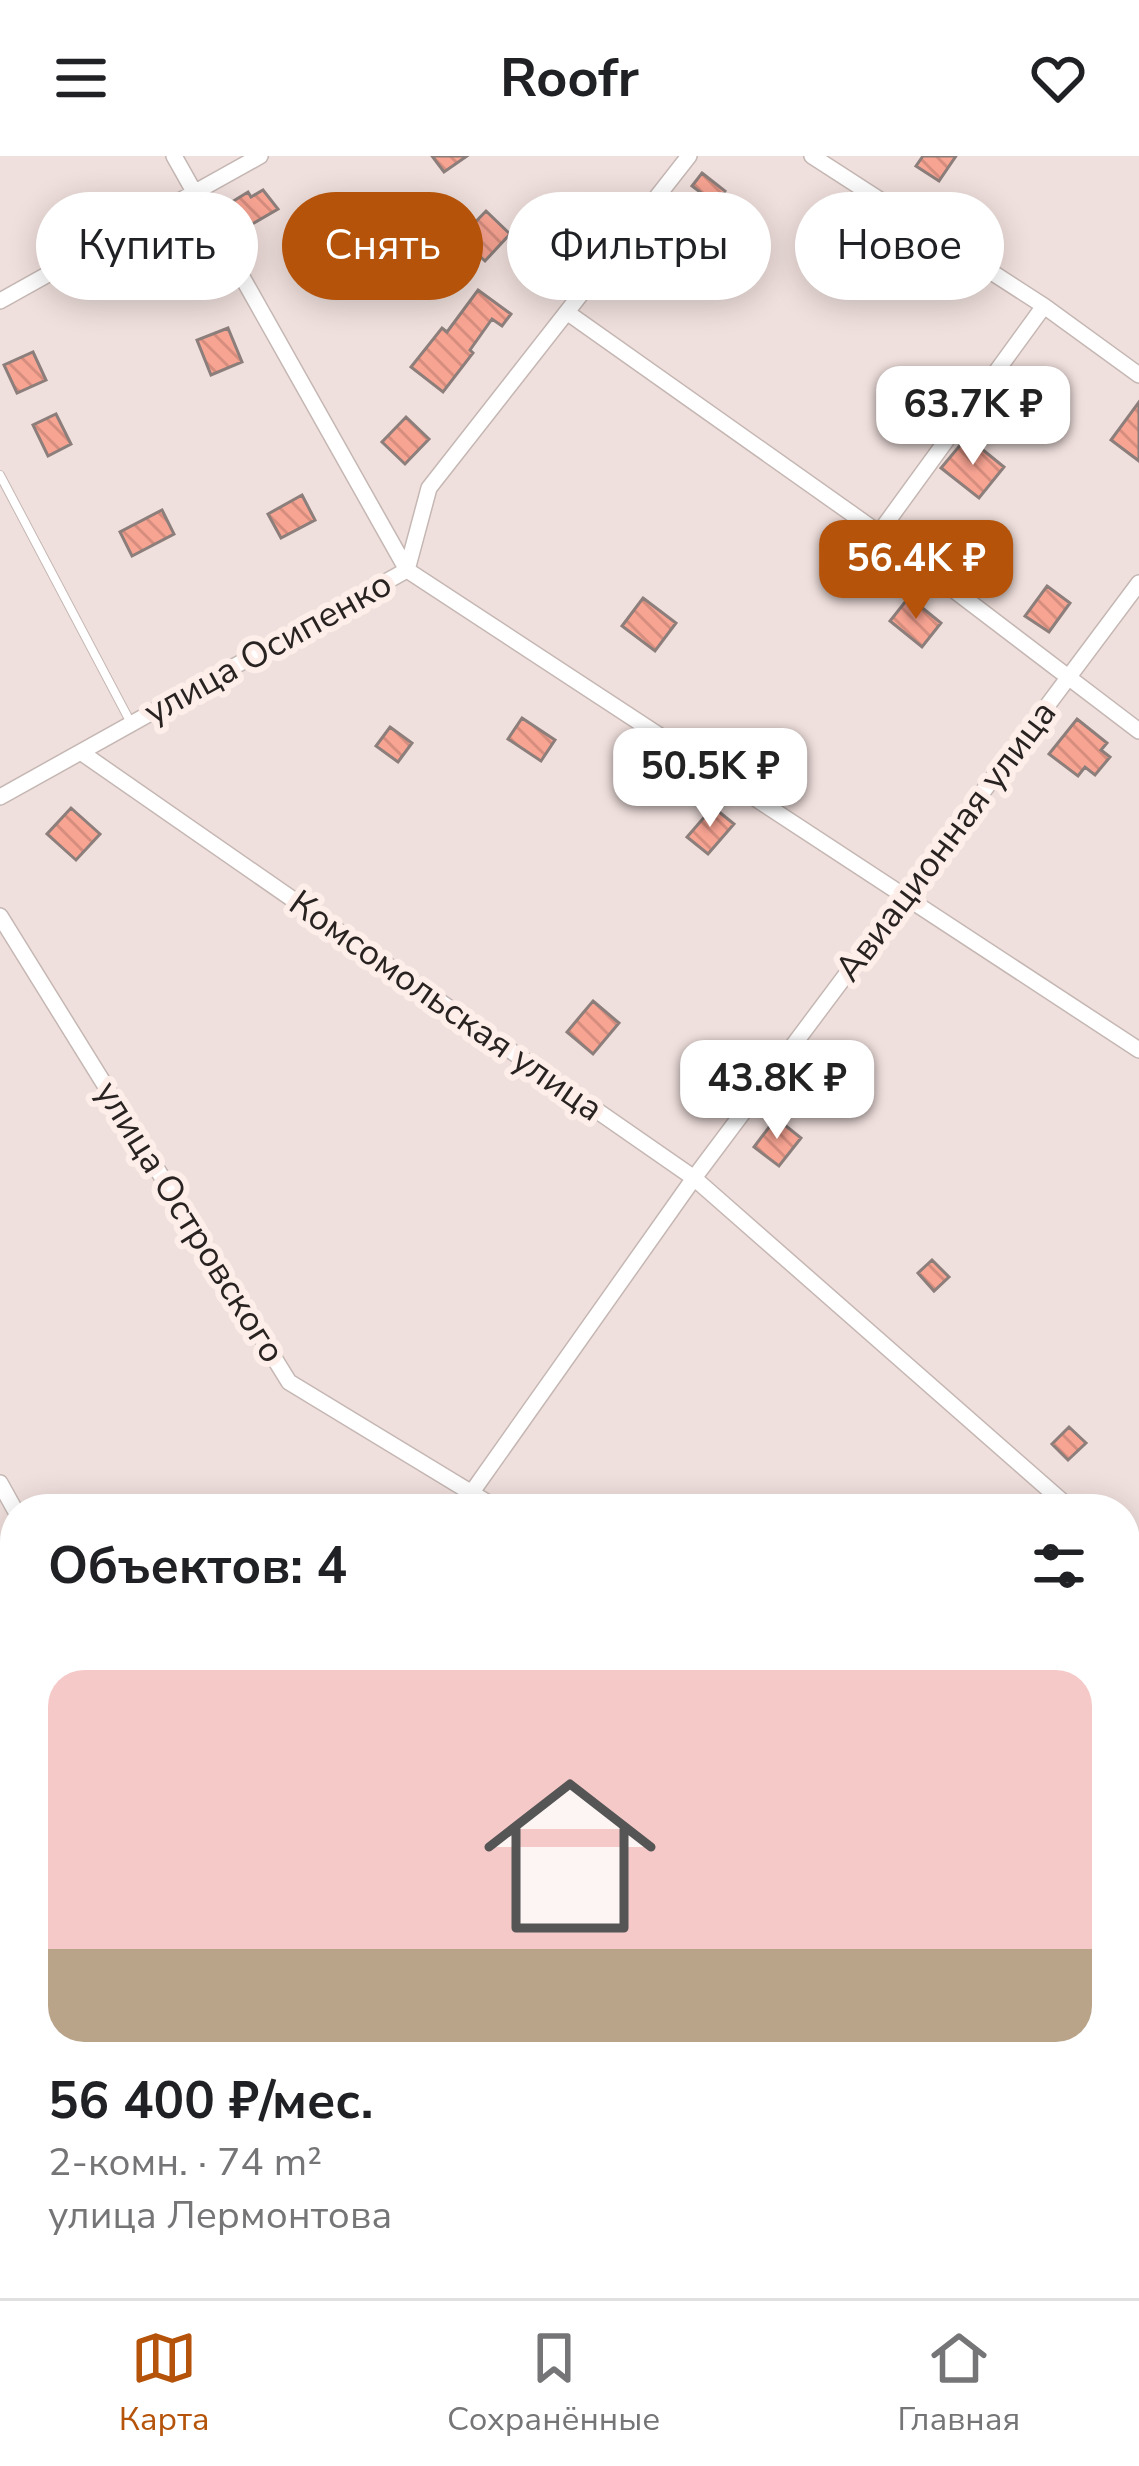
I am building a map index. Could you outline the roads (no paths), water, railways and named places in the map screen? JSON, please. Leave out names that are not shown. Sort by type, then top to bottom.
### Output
[{"type":"street","points":[[174,156],[193,192]]},
{"type":"street","points":[[196,192],[260,156]]},
{"type":"street","name":"улица Осипенко","points":[[0,797],[407,570],[429,488],[689,156]]},
{"type":"street","points":[[812,156],[1045,306],[1139,375]]},
{"type":"street","points":[[0,301],[36,281]]},
{"type":"street","points":[[254,300],[407,570],[1139,1050]]},
{"type":"street","points":[[880,533],[1045,306]]},
{"type":"street","points":[[568,313],[880,533],[1139,731]]},
{"type":"street","name":"Авиационная улица","points":[[473,1492],[694,1178],[1139,583]]},
{"type":"street","name":"Комсомольская улица","points":[[82,753],[694,1178],[1053,1494]]},
{"type":"street","name":"улица Островского","points":[[0,916],[289,1382],[476,1494]]},
{"type":"lane","points":[[0,475],[132,725]]}]
